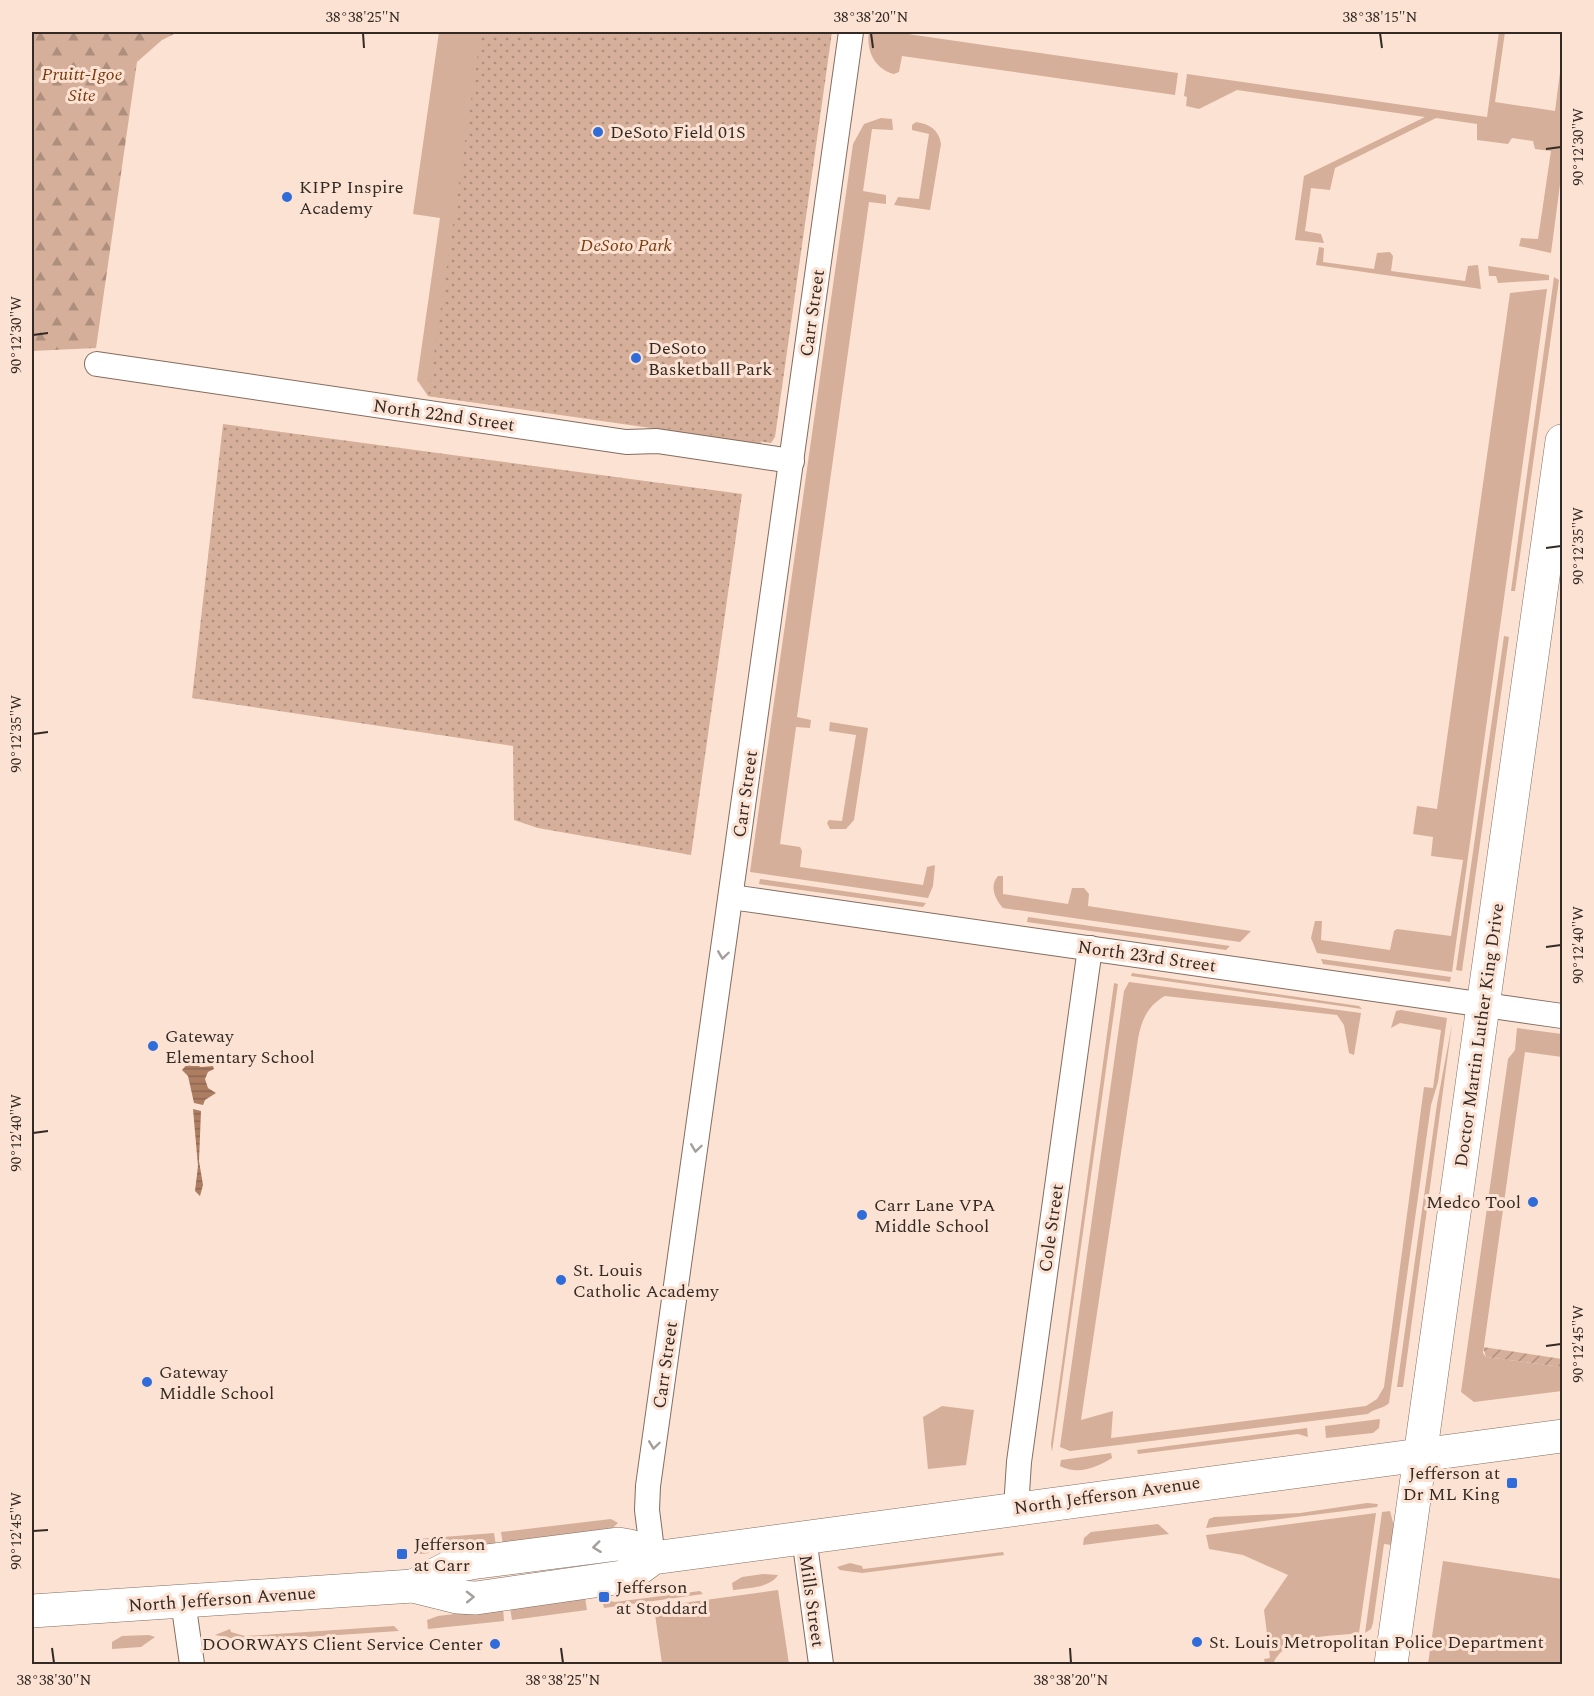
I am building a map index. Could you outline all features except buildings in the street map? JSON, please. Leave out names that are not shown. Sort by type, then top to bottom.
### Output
[{"type":"main road","name":"Doctor Martin Luther King Drive","points":[[1391,1665],[1483,1004],[1553,574],[1563,441]]},
{"type":"main road","name":"North Jefferson Avenue","points":[[32,1611],[413,1586],[450,1568],[471,1563],[618,1544],[630,1546],[653,1558],[1563,1436]]},
{"type":"street","name":"Carr Street","points":[[653,1558],[647,1510],[648,1486],[851,32]]},
{"type":"street","name":"North 22nd Street","points":[[97,364],[626,442],[657,441],[792,461]]},
{"type":"street","name":"North 23rd Street","points":[[731,897],[1563,1016]]},
{"type":"street","name":"Cole Street","points":[[1016,1508],[1018,1462],[1090,948]]},
{"type":"street","name":"Mills Street","points":[[804,1537],[821,1665]]},
{"type":"street","points":[[183,1601],[192,1665]]},
{"type":"green space","name":"Pruitt-Igoe Site","points":[[32,32],[178,32],[162,40],[137,62],[96,348],[32,351]]},
{"type":"green space","points":[[439,32],[495,32],[762,444],[428,396],[417,380],[440,218],[413,214]]},
{"type":"green space","name":"DeSoto Park","points":[[481,32],[832,32],[775,437],[771,443],[428,396]]},
{"type":"green space","points":[[869,32],[894,32],[1178,73],[1175,95],[902,56],[899,72],[894,74],[887,72],[873,58],[869,46]]},
{"type":"green space","points":[[1499,32],[1505,32],[1495,102],[1555,111],[1562,57],[1562,169],[1551,253],[1519,246],[1521,238],[1538,239],[1551,151],[1535,149],[1533,141],[1512,138],[1508,144],[1477,140],[1477,124],[1436,118],[1335,168],[1330,190],[1311,188],[1305,231],[1321,234],[1324,243],[1295,240],[1304,176],[1425,117],[1237,90],[1199,109],[1186,106],[1187,97],[1184,96],[1187,74],[1487,117]]},
{"type":"green space","points":[[881,118],[892,119],[893,130],[872,129],[863,191],[886,195],[886,204],[869,202],[797,717],[811,720],[810,728],[796,727],[780,844],[800,847],[802,851],[800,867],[923,885],[927,867],[935,865],[933,886],[928,898],[750,872],[853,144],[864,124]]},
{"type":"green space","points":[[916,122],[933,128],[941,144],[930,210],[894,205],[898,197],[919,199],[929,134],[912,130],[912,125]]},
{"type":"green space","points":[[1319,247],[1324,248],[1323,262],[1374,269],[1377,253],[1390,252],[1393,256],[1391,271],[1465,281],[1468,266],[1478,265],[1481,289],[1316,265]]},
{"type":"green space","points":[[1488,266],[1549,275],[1549,280],[1498,283],[1496,276],[1489,276]]},
{"type":"green space","points":[[1554,277],[1559,280],[1515,591],[1511,591]]},
{"type":"green space","points":[[1547,289],[1452,972],[1317,953],[1311,938],[1315,921],[1322,921],[1321,940],[1390,950],[1394,931],[1397,929],[1451,936],[1463,860],[1431,856],[1433,837],[1413,834],[1417,806],[1437,809],[1510,293]]},
{"type":"green space","points":[[223,424],[742,494],[691,855],[538,828],[514,820],[513,746],[192,698]]},
{"type":"green space","points":[[1504,636],[1509,637],[1462,971],[1456,970]]},
{"type":"green space","points":[[830,722],[868,728],[854,820],[846,829],[830,829],[827,823],[829,820],[842,821],[856,735],[829,731]]},
{"type":"green space","points":[[998,876],[1003,876],[1003,894],[1068,904],[1072,888],[1084,888],[1089,894],[1088,906],[1251,931],[1240,942],[1003,908],[994,892],[995,880]]},
{"type":"green space","points":[[760,879],[926,903],[923,907],[759,884]]},
{"type":"green space","points":[[1028,917],[1230,946],[1226,950],[1027,922]]},
{"type":"green space","points":[[1321,959],[1451,977],[1450,982],[1323,964]]},
{"type":"green space","points":[[1132,973],[1359,1006],[1362,1009],[1131,976]]},
{"type":"green space","points":[[1129,982],[1361,1013],[1354,1055],[1349,1053],[1344,1025],[1337,1015],[1165,996],[1150,1009],[1143,1020],[1138,1039],[1081,1420],[1113,1411],[1111,1438],[1366,1406],[1377,1399],[1384,1387],[1424,1087],[1433,1088],[1441,1030],[1400,1023],[1391,1028],[1396,1011],[1401,1010],[1447,1018],[1438,1082],[1431,1105],[1387,1405],[1368,1414],[1070,1451],[1060,1447],[1124,991]]},
{"type":"green space","points":[[1114,983],[1118,984],[1052,1452],[1051,1444]]},
{"type":"green space","points":[[1452,1024],[1403,1387],[1397,1387],[1437,1104]]},
{"type":"green space","points":[[1517,1028],[1562,1034],[1562,1057],[1525,1052],[1483,1353],[1486,1357],[1562,1367],[1562,1391],[1474,1402],[1461,1392],[1508,1059],[1515,1050]]},
{"type":"green space","points":[[1483,1347],[1562,1359],[1562,1367],[1486,1357]]},
{"type":"green space","points":[[942,1406],[974,1410],[966,1465],[928,1469],[923,1417]]},
{"type":"green space","points":[[1380,1419],[1379,1428],[1373,1433],[1326,1438],[1325,1426]]},
{"type":"green space","points":[[1307,1428],[1308,1437],[1298,1434],[1138,1454],[1137,1450]]},
{"type":"green space","points":[[1111,1453],[1112,1458],[1087,1469],[1073,1470],[1060,1466],[1061,1460]]},
{"type":"green space","points":[[1367,1503],[1378,1504],[1377,1507],[1206,1528],[1209,1519],[1214,1517],[1300,1513]]},
{"type":"green space","points":[[1390,1511],[1395,1530],[1392,1545],[1384,1544],[1373,1623],[1371,1629],[1365,1633],[1382,1512]]},
{"type":"green space","points":[[1376,1513],[1359,1633],[1310,1638],[1288,1647],[1279,1654],[1273,1664],[1265,1664],[1264,1659],[1270,1658],[1264,1610],[1288,1575],[1243,1555],[1209,1549],[1206,1535]]},
{"type":"green space","points":[[611,1519],[618,1523],[609,1531],[503,1545],[501,1532]]},
{"type":"green space","points":[[1158,1524],[1169,1534],[1083,1545],[1084,1538],[1091,1532]]},
{"type":"green space","points":[[494,1533],[496,1546],[420,1554],[418,1539]]},
{"type":"green space","points":[[1003,1552],[1004,1555],[862,1573],[840,1570],[837,1567],[850,1563],[862,1566],[863,1569]]},
{"type":"green space","points":[[1443,1561],[1562,1579],[1562,1664],[1428,1664]]},
{"type":"green space","points":[[763,1574],[778,1575],[770,1583],[764,1585],[733,1590],[732,1583],[742,1577]]},
{"type":"green space","points":[[778,1590],[789,1664],[662,1664],[654,1607]]},
{"type":"green space","points":[[700,1591],[703,1594],[604,1608],[602,1599],[615,1602]]},
{"type":"green space","points":[[585,1597],[587,1610],[512,1620],[510,1608]]},
{"type":"green space","points":[[503,1608],[504,1621],[428,1629],[427,1620],[438,1616]]},
{"type":"green space","points":[[394,1626],[399,1631],[245,1641],[215,1635],[230,1629],[231,1632],[245,1636]]},
{"type":"green space","points":[[149,1635],[155,1637],[141,1647],[112,1649],[112,1642],[122,1636]]},
{"type":"shaded area","points":[[189,1062],[201,1067],[213,1066],[214,1069],[208,1072],[205,1079],[208,1088],[216,1093],[205,1100],[203,1105],[194,1103],[188,1076],[182,1070]]},
{"type":"shaded area","points":[[193,1109],[201,1111],[199,1161],[203,1185],[200,1196],[195,1191],[198,1166]]},
{"type":"place","name":"DeSoto Field 01S","points":[[598,132]]},
{"type":"place","name":"KIPP Inspire Academy","points":[[287,197]]},
{"type":"place","name":"DeSoto Basketball Park","points":[[636,358]]},
{"type":"place","name":"Gateway Elementary School","points":[[153,1046]]},
{"type":"place","name":"Medco Tool","points":[[1533,1202]]},
{"type":"place","name":"Carr Lane VPA Middle School","points":[[862,1215]]},
{"type":"place","name":"St. Louis Catholic Academy","points":[[561,1280]]},
{"type":"place","name":"Gateway Middle School","points":[[147,1382]]},
{"type":"place","name":"Jefferson at Dr ML King","points":[[1512,1483]]},
{"type":"place","name":"Jefferson at Carr","points":[[402,1554]]},
{"type":"place","name":"Jefferson at Stoddard","points":[[604,1597]]},
{"type":"place","name":"St. Louis Metropolitan Police Department","points":[[1197,1642]]},
{"type":"place","name":"DOORWAYS Client Service Center","points":[[495,1644]]}]
